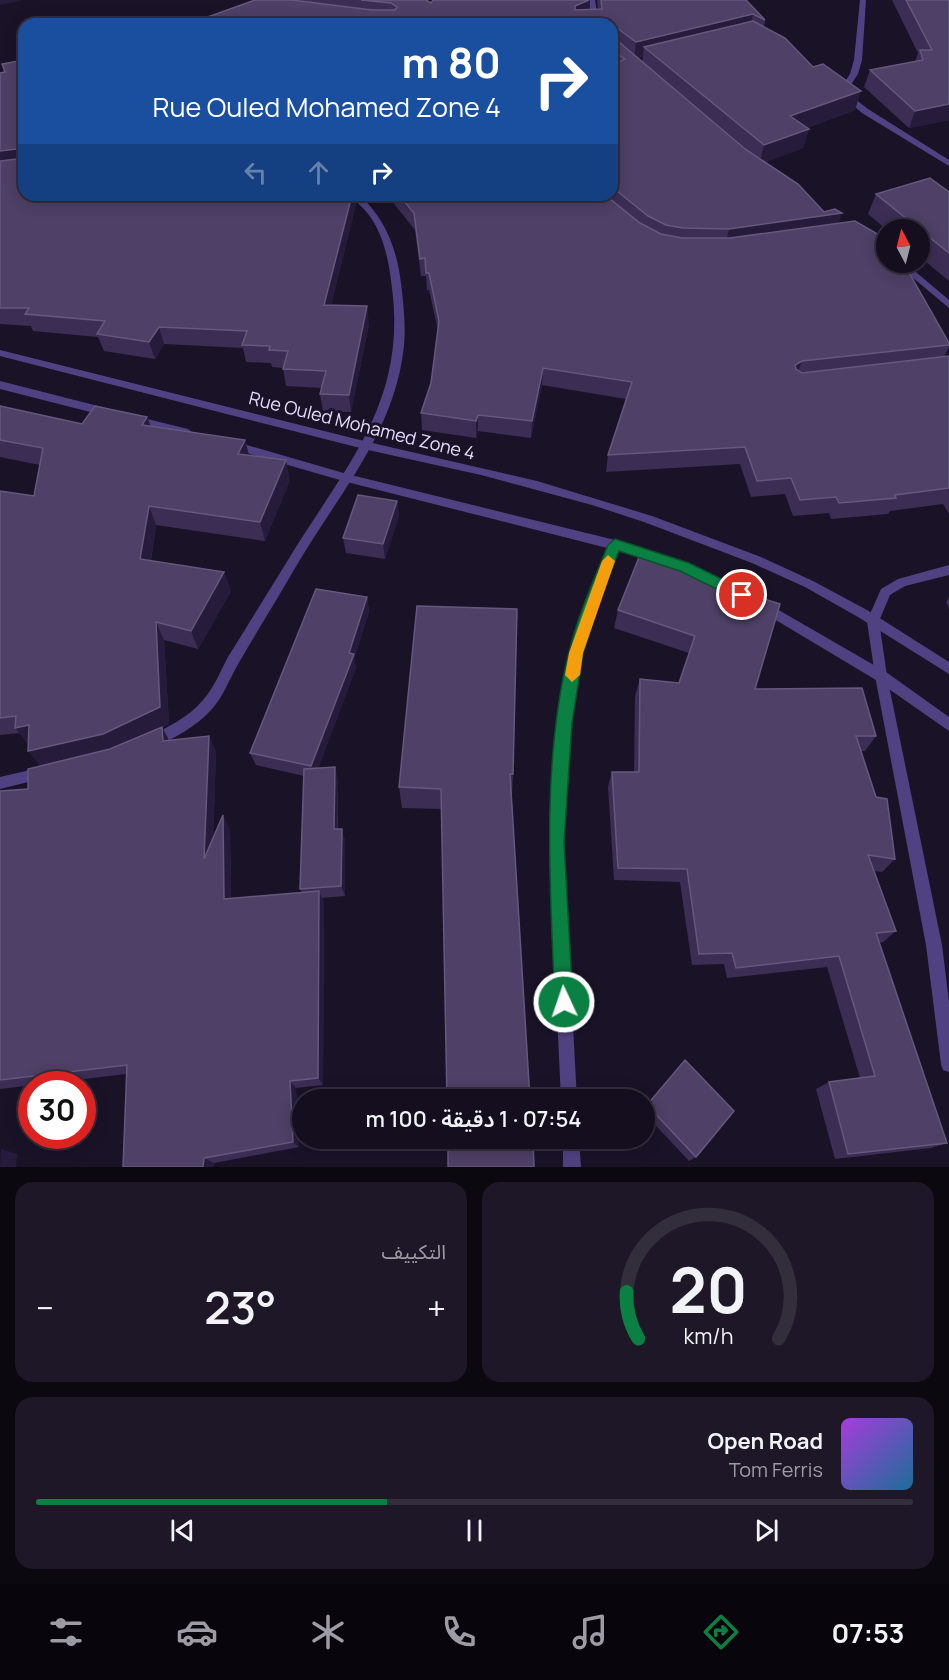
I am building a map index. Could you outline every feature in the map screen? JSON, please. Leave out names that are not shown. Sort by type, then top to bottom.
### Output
[{"type":"street","points":[[592,0],[592,18]]},
{"type":"street","points":[[863,0],[858,60],[854,74],[844,87],[845,97],[949,164]]},
{"type":"street","points":[[834,81],[844,87]]},
{"type":"street","points":[[137,747],[181,726],[207,704],[368,446],[387,404],[397,371],[399,294],[389,243],[374,216],[360,201]]},
{"type":"street","points":[[911,273],[949,305]]},
{"type":"street","name":"Rue Ouled Mohamed Zone 4","points":[[0,353],[368,446],[430,458],[631,513],[713,543],[810,584],[949,669]]},
{"type":"street","points":[[0,385],[210,439],[347,478],[615,545],[684,567],[761,605],[881,676],[949,724]]},
{"type":"street","points":[[568,1089],[556,842],[564,723],[576,653],[594,596],[615,545]]},
{"type":"street","points":[[949,570],[902,582],[885,592],[873,621],[881,676],[934,945],[949,1064]]},
{"type":"street","points":[[0,783],[52,771]]},
{"type":"street","points":[[571,1149],[572,1167]]},
{"type":"building","points":[[255,0],[292,0],[372,10],[395,10],[397,7],[391,3],[361,0],[426,0],[431,3],[433,0],[589,0],[575,6],[575,10],[602,9],[601,0],[746,0],[765,20],[753,14],[636,42],[618,29],[618,18],[205,18]]},
{"type":"building","points":[[906,0],[949,0],[949,104],[915,111],[870,70],[923,60],[920,50],[932,50]]},
{"type":"building","points":[[753,21],[785,38],[813,67],[823,64],[861,91],[790,116],[809,129],[764,145],[644,47]]},
{"type":"building","points":[[618,41],[745,149],[798,184],[824,212],[835,209],[842,213],[729,229],[683,228],[666,225],[648,216],[618,192],[618,62],[625,59],[618,55]]},
{"type":"building","points":[[18,61],[18,150],[0,151],[0,73],[5,72],[2,64]]},
{"type":"building","points":[[18,155],[18,201],[350,201],[324,305],[367,306],[349,395],[320,394],[326,371],[283,369],[288,351],[269,350],[270,346],[242,345],[247,331],[159,327],[149,342],[97,334],[105,321],[25,314],[29,308],[0,308],[0,161],[17,159]]},
{"type":"building","points":[[930,178],[949,192],[949,253],[930,238],[930,219],[907,219],[876,194]]},
{"type":"building","points":[[404,201],[612,201],[640,223],[661,234],[682,238],[730,238],[855,221],[876,233],[876,273],[909,273],[949,345],[802,361],[795,365],[796,369],[802,373],[949,356],[949,488],[895,495],[896,498],[839,503],[836,497],[800,500],[791,478],[757,481],[745,447],[608,455],[632,382],[543,368],[532,421],[478,415],[476,421],[421,413],[431,383],[439,321],[429,273],[426,273],[425,258],[420,259],[414,213]]},
{"type":"building","points":[[0,406],[82,424],[95,406],[147,417],[142,425],[245,440],[238,454],[286,460],[260,522],[149,506],[140,559],[224,572],[191,631],[156,622],[160,707],[103,734],[28,751],[29,725],[15,728],[16,716],[0,718],[0,491],[34,496],[43,448],[0,440]]},
{"type":"building","points":[[358,495],[397,501],[383,544],[343,538]]},
{"type":"building","points":[[640,555],[690,571],[688,575],[780,604],[755,689],[862,688],[876,736],[856,736],[876,797],[887,799],[895,859],[868,855],[896,931],[876,933],[947,1143],[848,1154],[829,1082],[875,1076],[839,956],[736,968],[732,953],[699,954],[687,869],[618,868],[612,772],[639,772],[640,679],[679,683],[695,636],[618,610]]},
{"type":"building","points":[[316,589],[367,597],[349,653],[354,654],[311,766],[250,753]]},
{"type":"building","points":[[417,606],[517,609],[513,774],[510,774],[529,1089],[447,1089],[441,789],[399,787]]},
{"type":"building","points":[[162,727],[163,741],[209,736],[204,859],[223,815],[224,899],[319,891],[318,1078],[290,1081],[292,1142],[204,1158],[203,1167],[123,1167],[127,1065],[76,1071],[18,1071],[18,1078],[0,1080],[0,791],[28,789],[28,769],[110,749]]},
{"type":"building","points":[[335,767],[334,829],[342,829],[341,886],[300,889],[304,769]]},
{"type":"building","points":[[685,1060],[734,1111],[696,1157],[655,1113],[655,1096]]},
{"type":"building","points":[[448,1149],[533,1149],[534,1167],[448,1167]]},
{"type":"slow traffic","points":[[572,675],[576,653],[608,561]]},
{"type":"route","points":[[564,1002],[556,842],[564,723],[576,653],[594,596],[615,545],[684,567],[742,595]]}]
